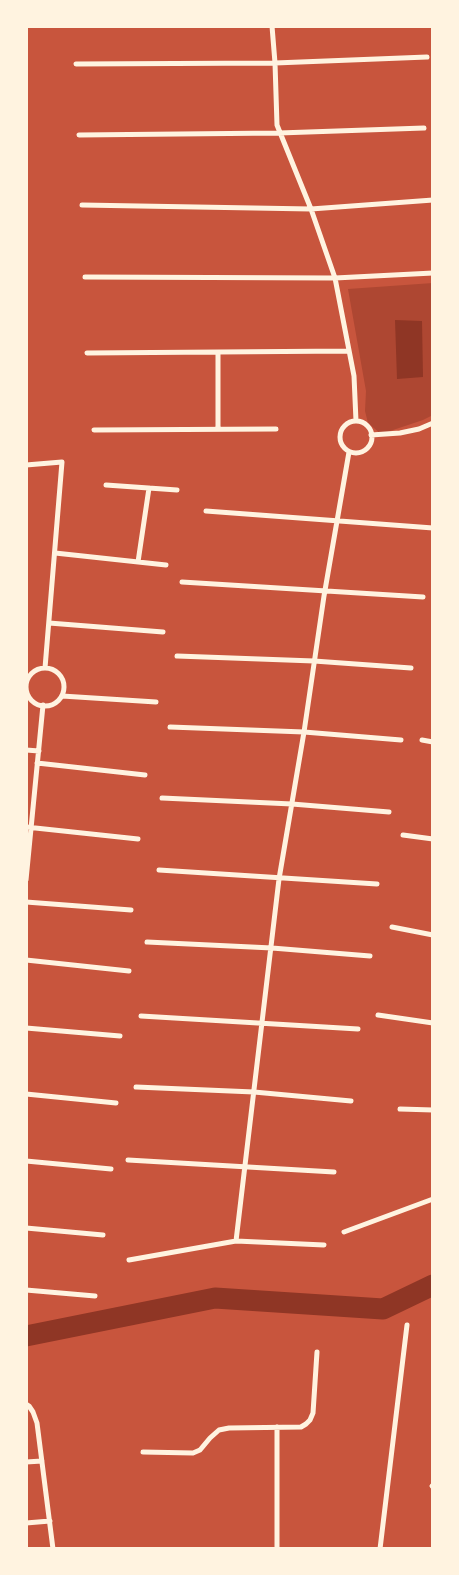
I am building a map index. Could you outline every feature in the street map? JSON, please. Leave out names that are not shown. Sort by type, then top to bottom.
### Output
[{"type":"street","points":[[272,26],[277,125],[311,210],[335,278],[354,376],[356,421]]},
{"type":"street","points":[[76,64],[275,63],[427,57]]},
{"type":"street","points":[[79,135],[279,133],[424,128]]},
{"type":"street","points":[[82,205],[311,210],[433,200]]},
{"type":"street","points":[[85,276],[335,278],[433,273]]},
{"type":"street","points":[[87,353],[349,351]]},
{"type":"street","points":[[218,353],[218,428]]},
{"type":"street","points":[[356,421],[365,424],[372,435],[370,443],[365,450],[358,453],[349,452],[340,442],[342,429],[347,424],[356,421]]},
{"type":"street","points":[[372,435],[419,429],[433,423]]},
{"type":"street","points":[[94,430],[276,429]]},
{"type":"street","points":[[236,1241],[279,879],[349,452]]},
{"type":"street","points":[[26,465],[62,462],[45,668]]},
{"type":"street","points":[[106,484],[177,490]]},
{"type":"street","points":[[138,562],[148,488]]},
{"type":"street","points":[[206,510],[433,528]]},
{"type":"street","points":[[55,553],[166,565]]},
{"type":"street","points":[[182,582],[423,597]]},
{"type":"street","points":[[48,623],[163,632]]},
{"type":"street","points":[[177,656],[314,661],[411,668]]},
{"type":"street","points":[[45,668],[53,669],[62,678],[64,690],[62,696],[52,704],[43,705],[34,702],[30,697],[27,692],[27,680],[36,671],[45,668]]},
{"type":"street","points":[[62,696],[156,702]]},
{"type":"street","points":[[26,880],[29,827],[43,705]]},
{"type":"street","points":[[170,726],[304,732],[401,740]]},
{"type":"street","points":[[422,740],[433,742]]},
{"type":"street","points":[[26,750],[39,751]]},
{"type":"street","points":[[37,763],[145,774]]},
{"type":"street","points":[[162,798],[292,804],[389,812]]},
{"type":"street","points":[[29,827],[138,839]]},
{"type":"street","points":[[403,834],[433,839]]},
{"type":"street","points":[[159,870],[377,884]]},
{"type":"street","points":[[26,902],[131,910]]},
{"type":"street","points":[[392,927],[433,935]]},
{"type":"street","points":[[147,942],[272,948],[370,956]]},
{"type":"street","points":[[26,960],[129,971]]},
{"type":"street","points":[[378,1015],[433,1023]]},
{"type":"street","points":[[141,1016],[358,1029]]},
{"type":"street","points":[[26,1028],[120,1036]]},
{"type":"street","points":[[136,1087],[254,1092],[351,1101]]},
{"type":"street","points":[[26,1094],[116,1103]]},
{"type":"street","points":[[400,1109],[433,1110]]},
{"type":"street","points":[[128,1160],[334,1172]]},
{"type":"street","points":[[26,1161],[111,1169]]},
{"type":"street","points":[[344,1232],[433,1199]]},
{"type":"street","points":[[26,1228],[103,1235]]},
{"type":"street","points":[[129,1260],[236,1241],[324,1245]]},
{"type":"street","points":[[26,1290],[95,1296]]},
{"type":"street","points":[[380,1549],[407,1325]]},
{"type":"street","points":[[143,1452],[194,1453],[200,1450],[219,1430],[229,1428],[301,1427],[310,1420],[313,1412],[317,1352]]},
{"type":"street","points":[[26,1404],[30,1406],[37,1423],[53,1549]]},
{"type":"street","points":[[277,1427],[277,1549]]},
{"type":"street","points":[[26,1462],[42,1461]]},
{"type":"street","points":[[26,1523],[50,1521]]},
{"type":"shaded area","points":[[433,283],[433,415],[381,434],[368,423],[365,411],[366,391],[348,289]]},
{"type":"shaded area","points":[[395,320],[422,321],[423,377],[397,379]]},
{"type":"waterway","points":[[26,1336],[215,1298],[383,1309],[433,1285]]}]
